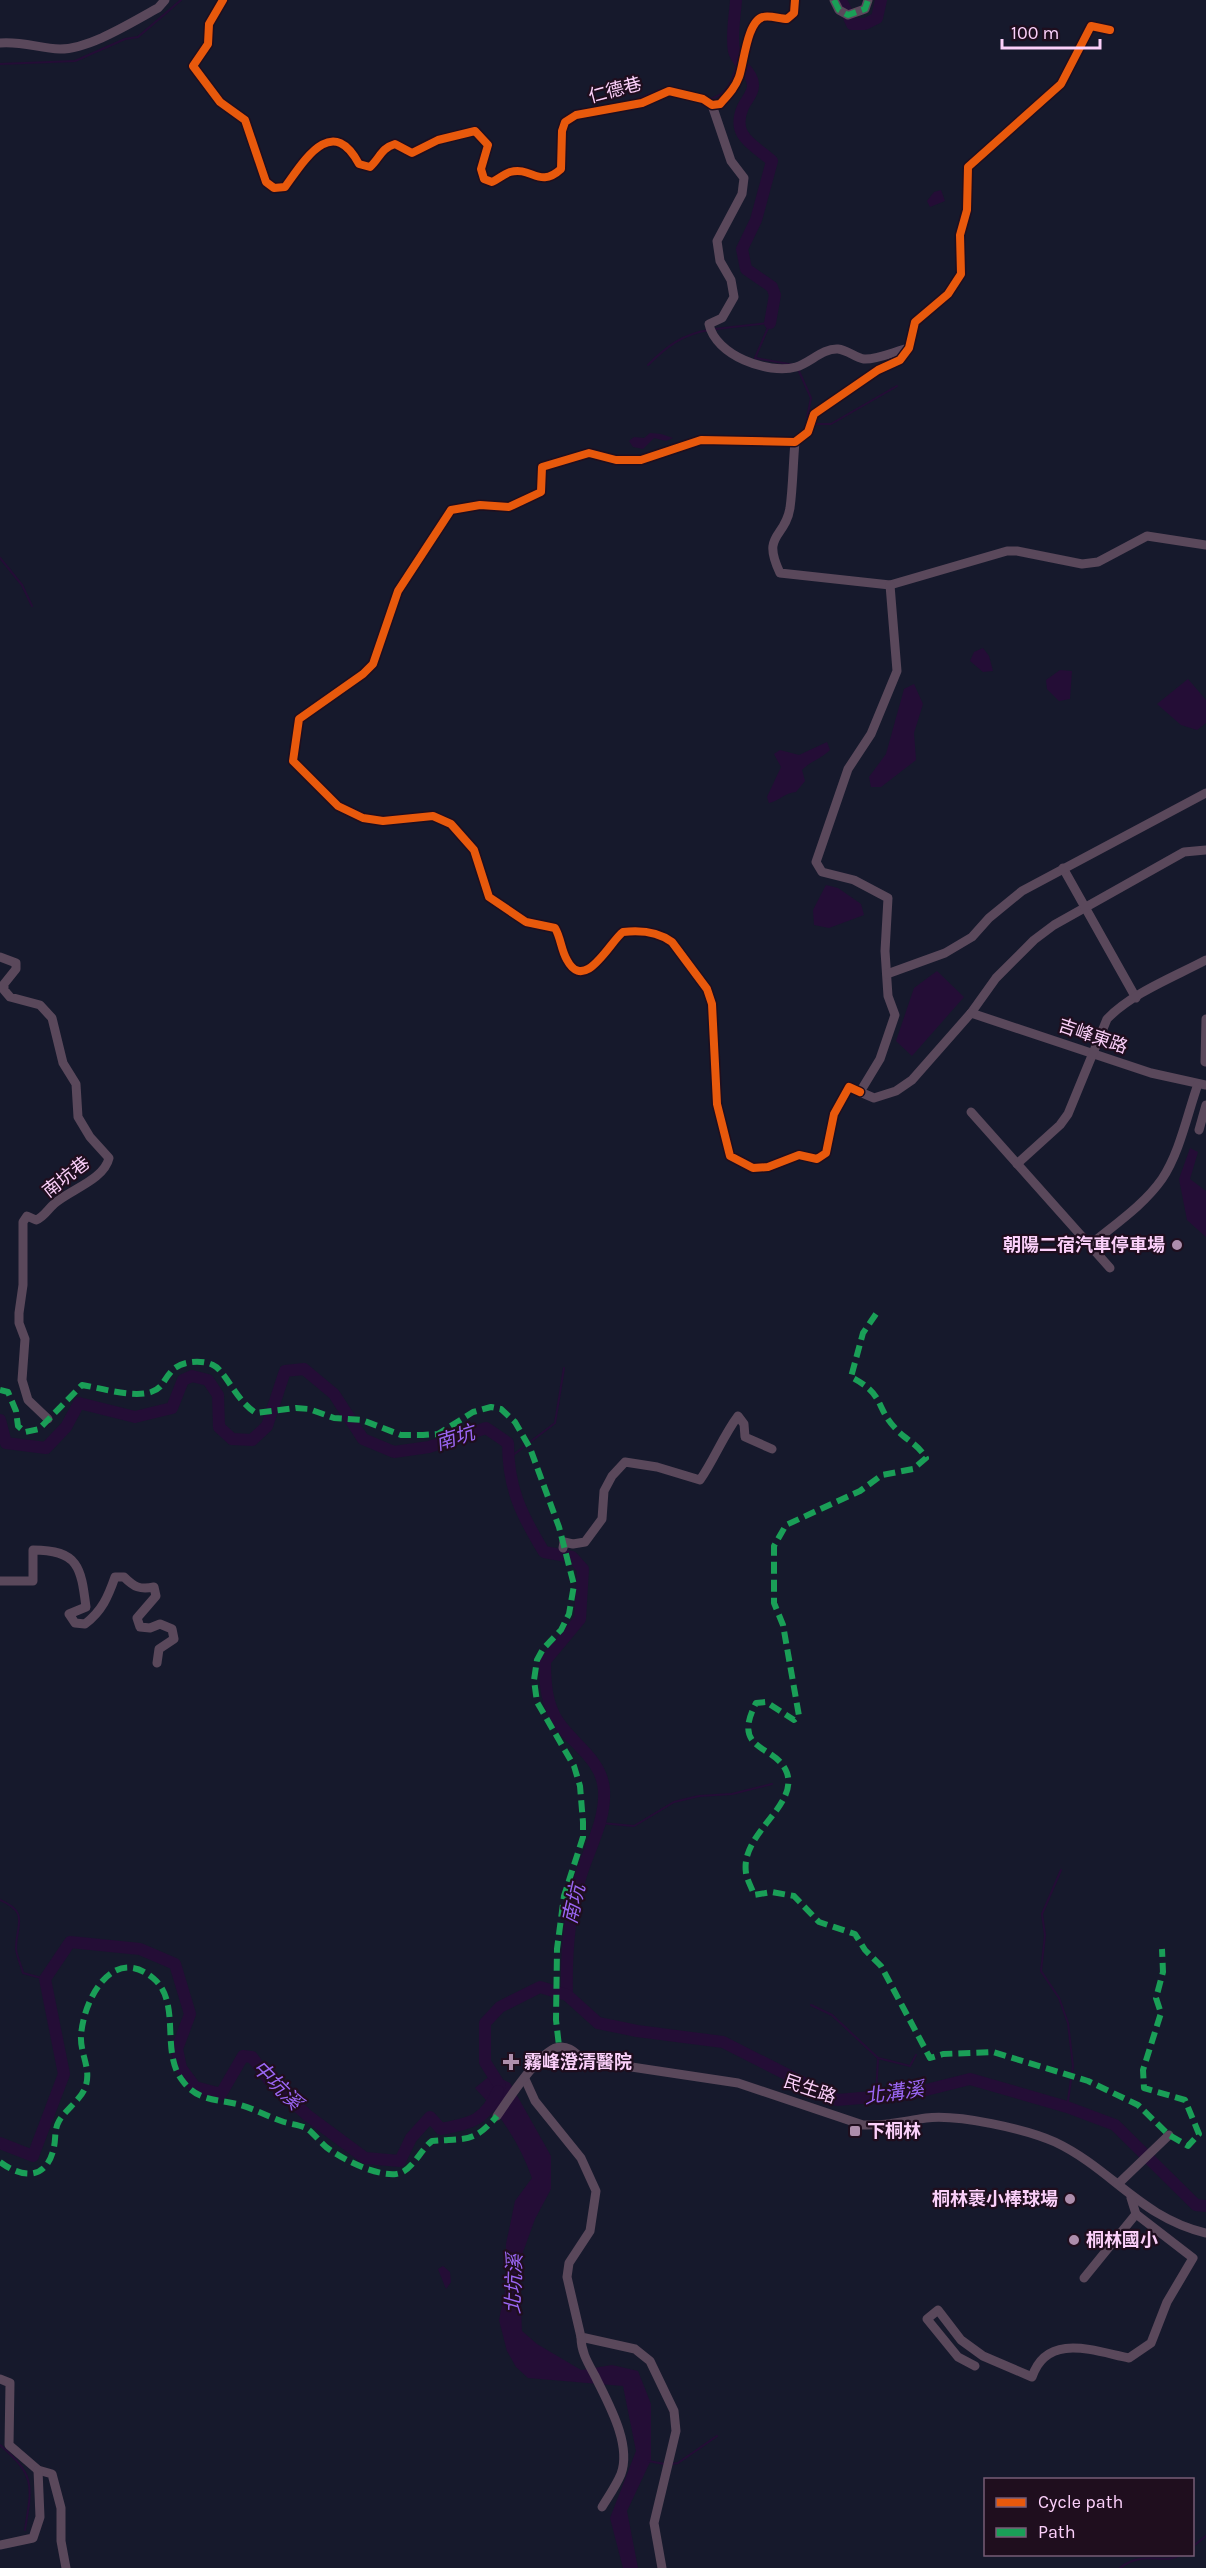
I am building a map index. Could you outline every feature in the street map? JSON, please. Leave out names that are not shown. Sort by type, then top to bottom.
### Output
[{"type":"street","points":[[0,43],[29,43],[60,49],[73,47],[99,38],[158,8],[165,0]]},
{"type":"street","name":"仁德巷","points":[[223,0],[209,24],[208,44],[193,66],[220,102],[245,120],[266,182],[274,188],[285,187],[314,149],[328,142],[332,141],[351,149],[359,164],[370,167],[382,149],[390,145],[395,144],[412,153],[438,140],[475,131],[488,145],[481,169],[484,179],[492,182],[510,172],[552,178],[561,169],[562,131],[565,122],[576,115],[642,103],[669,91],[703,99],[712,105]]},
{"type":"street","points":[[795,0],[794,13],[787,19],[765,16],[756,22],[751,29],[732,91],[720,104],[712,105],[731,161],[744,178],[742,194],[717,241],[720,261],[731,280],[734,297],[722,318],[709,324],[711,334],[733,356],[754,363],[792,367],[827,350],[839,349],[865,359],[909,348]]},
{"type":"street","points":[[834,0],[839,10],[848,15],[865,9],[868,0]]},
{"type":"street","points":[[1110,30],[1091,26],[1061,84],[968,167],[967,210],[960,235],[961,274],[948,294],[915,322],[909,348],[900,360],[878,370],[812,421],[808,432],[795,441],[701,440],[641,460],[616,460],[589,453],[542,467],[541,492],[509,507],[480,505],[451,510],[398,591],[373,664],[363,674],[299,719],[293,760],[338,806],[363,818],[383,821],[433,816],[452,824],[474,850],[489,897],[526,921],[555,928],[567,961],[576,968],[587,969],[595,965],[623,932],[642,930],[665,936],[672,942],[706,989],[712,1004],[717,1104],[730,1156],[753,1168],[768,1167],[799,1155],[818,1159],[826,1153],[834,1114],[849,1086],[874,1098],[896,1091],[912,1080],[971,1013],[996,978],[1034,940],[1054,925],[1184,852],[1206,850]]},
{"type":"street","points":[[795,441],[789,511],[772,543],[773,558],[780,573],[890,585],[1007,551],[1082,564],[1098,561],[1148,536],[1206,545]]},
{"type":"street","points":[[860,1092],[880,1059],[895,1015],[888,996],[885,951],[888,898],[855,880],[822,872],[818,869],[816,862],[848,769],[871,734],[897,671],[890,585]]},
{"type":"street","points":[[887,974],[937,957],[963,942],[1022,891],[1206,793]]},
{"type":"street","points":[[1064,868],[1136,998]]},
{"type":"street","name":"南坑巷","points":[[0,957],[16,963],[16,969],[4,984],[4,990],[10,997],[40,1005],[52,1018],[63,1063],[76,1084],[78,1117],[90,1137],[109,1158],[107,1166],[74,1192],[55,1203],[42,1218],[36,1220],[27,1216],[23,1222],[19,1323],[25,1339],[22,1380],[28,1400],[48,1419]]},
{"type":"street","points":[[1017,1164],[1060,1125],[1068,1113],[1107,1019],[1136,998],[1206,960]]},
{"type":"street","name":"吉峰東路","points":[[971,1013],[1151,1073],[1202,1084]]},
{"type":"street","points":[[1205,1062],[1206,1019]]},
{"type":"street","points":[[1090,1245],[1161,1181],[1171,1164],[1202,1084]]},
{"type":"street","points":[[1199,1130],[1206,1105]]},
{"type":"street","points":[[971,1112],[1110,1268]]},
{"type":"street","points":[[563,1548],[564,1542],[573,1544],[585,1542],[602,1519],[604,1491],[612,1476],[626,1462],[657,1467],[700,1480],[716,1458],[726,1432],[738,1416],[744,1424],[745,1437],[772,1449]]},
{"type":"street","points":[[0,1581],[33,1581],[33,1550],[47,1550],[71,1558],[81,1570],[86,1607],[69,1614],[75,1623],[85,1624],[97,1615],[108,1598],[115,1576],[124,1577],[133,1586],[143,1589],[154,1587],[156,1596],[137,1618],[140,1627],[150,1628],[160,1624],[172,1629],[174,1638],[159,1649],[157,1663]]},
{"type":"street","name":"民生路","points":[[522,2082],[541,2056],[559,2046],[570,2049],[585,2060],[738,2083],[863,2125],[883,2126],[927,2118],[947,2118],[1035,2134],[1083,2157],[1118,2184],[1131,2198],[1163,2218],[1206,2232]]},
{"type":"street","points":[[497,2116],[522,2082],[535,2102],[581,2158],[596,2191],[590,2231],[569,2263],[567,2277],[581,2337],[581,2349],[603,2393],[619,2433],[624,2458],[621,2474],[602,2507]]},
{"type":"street","points":[[1118,2184],[1167,2137]]},
{"type":"street","points":[[975,2367],[958,2357],[927,2319],[938,2310],[961,2340],[983,2356],[1032,2377],[1037,2362],[1048,2353],[1061,2348],[1084,2349],[1129,2358],[1151,2343],[1174,2288],[1193,2258],[1136,2214],[1131,2198]]},
{"type":"street","points":[[1084,2278],[1136,2214]]},
{"type":"street","points":[[581,2337],[635,2349],[650,2361],[674,2411],[676,2432],[654,2523],[662,2568]]},
{"type":"street","points":[[0,2379],[9,2383],[11,2394],[9,2445],[38,2470],[52,2474],[61,2508],[61,2541],[66,2568]]},
{"type":"street","points":[[0,2545],[33,2538],[40,2517],[38,2470]]},
{"type":"shaded area","points":[[0,0],[1206,0],[1206,2568],[0,2568]]},
{"type":"water","points":[[941,190],[945,201],[930,207],[927,201],[934,192]]},
{"type":"water","points":[[650,433],[673,438],[666,441],[654,438],[643,449],[633,447],[629,441],[634,437],[644,438]]},
{"type":"water","points":[[983,648],[989,656],[993,671],[983,672],[970,661],[974,652]]},
{"type":"water","points":[[1060,670],[1072,671],[1070,699],[1059,701],[1047,689],[1046,680]]},
{"type":"water","points":[[1188,679],[1206,700],[1206,723],[1197,730],[1181,725],[1157,704]]},
{"type":"water","points":[[914,684],[923,704],[914,733],[916,760],[881,787],[871,787],[869,777],[886,754],[904,689]]},
{"type":"water","points":[[827,742],[830,750],[802,770],[805,781],[796,792],[769,803],[767,797],[781,767],[774,754],[780,750],[799,755]]},
{"type":"water","points":[[826,885],[838,888],[861,904],[864,915],[829,928],[814,925],[813,910]]},
{"type":"water","points":[[937,971],[964,997],[912,1056],[896,1041],[914,988]]},
{"type":"water","points":[[1190,1148],[1198,1152],[1190,1179],[1206,1191],[1206,1237],[1187,1220],[1179,1179]]},
{"type":"water","name":"北坑溪","points":[[492,2074],[510,2083],[551,2156],[551,2189],[535,2219],[519,2263],[522,2331],[537,2344],[581,2370],[612,2365],[638,2371],[651,2404],[651,2460],[627,2511],[638,2568],[623,2568],[610,2518],[636,2451],[623,2386],[528,2378],[516,2367],[507,2351],[499,2320],[506,2286],[506,2244],[515,2201],[532,2178],[509,2130],[475,2088]]},
{"type":"water","points":[[443,2266],[450,2272],[451,2282],[446,2289],[438,2269]]},
{"type":"waterway","points":[[0,64],[75,61],[125,39],[138,37],[181,0]]},
{"type":"waterway","points":[[736,0],[734,51],[753,81],[753,89],[740,117],[740,126],[746,139],[772,161],[756,220],[742,249],[746,269],[772,287],[775,295],[770,323]]},
{"type":"waterway","points":[[841,0],[852,24],[865,24],[877,18],[881,0]]},
{"type":"waterway","points":[[709,99],[725,90],[732,80],[738,62]]},
{"type":"waterway","points":[[638,99],[660,90]]},
{"type":"waterway","points":[[715,329],[769,323]]},
{"type":"waterway","points":[[770,323],[755,358],[794,365]]},
{"type":"waterway","points":[[648,365],[676,342],[691,334],[709,330]]},
{"type":"waterway","points":[[798,369],[811,398],[807,418],[810,421]]},
{"type":"waterway","points":[[815,424],[831,424],[897,386]]},
{"type":"waterway","points":[[0,558],[22,585],[32,606]]},
{"type":"waterway","points":[[508,1459],[555,1423],[564,1368]]},
{"type":"waterway","name":"南坑","points":[[0,1420],[6,1443],[46,1448],[66,1427],[79,1403],[135,1417],[172,1408],[183,1380],[192,1376],[208,1380],[218,1395],[219,1427],[232,1439],[252,1440],[267,1426],[285,1371],[304,1369],[334,1394],[363,1439],[394,1452],[429,1447],[486,1428],[508,1443],[510,1474],[517,1500],[544,1552],[572,1557],[583,1569],[580,1619],[545,1661],[545,1677],[551,1709],[565,1731],[593,1761],[602,1779],[604,1790],[602,1814],[582,1870],[572,1910],[567,1952],[567,1995]]},
{"type":"waterway","points":[[601,1823],[634,1826],[674,1802],[699,1796],[732,1794],[772,1784]]},
{"type":"waterway","points":[[1061,1870],[1042,1914],[1045,1935],[1041,1971],[1059,1998],[1068,2023],[1073,2066],[1067,2107]]},
{"type":"waterway","points":[[0,1900],[9,1905],[18,1915],[16,1949],[23,1973],[45,1979]]},
{"type":"waterway","name":"中坑溪","points":[[0,2143],[33,2156],[64,2074],[45,1979],[70,1942],[140,1949],[175,1964],[190,2014],[177,2049],[181,2068],[195,2087],[221,2094],[243,2056],[252,2057],[269,2080],[307,2115],[365,2158],[400,2161],[411,2138],[430,2117],[441,2129],[469,2122],[488,2109],[498,2091]]},
{"type":"waterway","name":"北溝溪","points":[[500,2086],[485,2062],[485,2023],[500,2007],[540,1987],[567,1995],[598,2023],[637,2031],[723,2042],[837,2100],[910,2094],[970,2079],[1067,2107],[1115,2125],[1196,2205],[1206,2206]]},
{"type":"waterway","points":[[811,2005],[832,2015],[878,2058],[876,2096]]},
{"type":"waterway","points":[[878,2058],[910,2066],[916,2055]]},
{"type":"waterway","points":[[671,2464],[678,2463],[717,2436]]},
{"type":"waterway","points":[[0,2445],[20,2465],[29,2482],[30,2492],[25,2530]]},
{"type":"waterway","points":[[648,2461],[665,2464]]},
{"type":"waterway","points":[[1194,2545],[1206,2536]]},
{"type":"waterway","points":[[1120,2568],[1138,2559],[1169,2559],[1177,2556]]},
{"type":"marked path","points":[[834,0],[839,10],[848,15],[865,9],[868,0]]},
{"type":"marked path","points":[[876,1314],[863,1333],[851,1377],[870,1389],[889,1421],[926,1458],[913,1469],[882,1475],[860,1491],[786,1525],[774,1546],[774,1603],[783,1625],[799,1716],[794,1720],[766,1702],[756,1703],[749,1719],[748,1731],[752,1739],[782,1764],[787,1773],[788,1785],[777,1809],[751,1845],[746,1859],[746,1873],[754,1895],[772,1892],[794,1896],[819,1922],[855,1934],[865,1950],[881,1966],[930,2058],[943,2054],[993,2052],[1088,2081],[1138,2105],[1169,2135],[1188,2146],[1199,2134],[1185,2100],[1144,2088],[1143,2070],[1161,2013],[1156,1998],[1163,1972],[1162,1949]]},
{"type":"marked path","points":[[0,1390],[8,1392],[16,1411],[18,1426],[25,1432],[39,1429],[82,1385],[143,1394],[158,1388],[178,1366],[190,1362],[202,1362],[217,1368],[249,1408],[256,1413],[296,1408],[309,1409],[334,1418],[362,1420],[401,1435],[438,1434],[473,1412],[491,1407],[501,1409],[515,1422],[530,1448],[559,1527],[574,1585],[569,1614],[561,1630],[543,1649],[537,1660],[534,1680],[537,1702],[574,1766],[580,1786],[583,1822],[583,1837],[564,1896],[557,1949],[556,2020],[559,2046]]},
{"type":"marked path","points":[[0,2162],[9,2168],[25,2173],[40,2171],[46,2166],[51,2158],[59,2121],[82,2094],[86,2085],[87,2073],[81,2036],[87,2007],[102,1981],[113,1972],[125,1968],[138,1969],[153,1978],[162,1988],[169,2013],[172,2055],[176,2068],[188,2087],[200,2096],[243,2106],[306,2128],[326,2147],[359,2166],[388,2174],[402,2172],[432,2141],[468,2138],[482,2131],[497,2116]]},
{"type":"cycle path","points":[[223,0],[209,24],[208,44],[193,66],[220,102],[245,120],[266,182],[274,188],[285,187],[310,155],[329,142],[339,142],[349,149],[359,164],[370,167],[384,151],[395,144],[412,153],[438,140],[475,131],[488,145],[481,169],[484,179],[492,182],[508,173],[518,171],[541,177],[553,175],[561,169],[562,131],[565,122],[576,115],[642,103],[669,91],[703,99],[712,105],[720,104],[737,81],[753,26],[763,17],[787,19],[794,13],[795,0]]},
{"type":"cycle path","points":[[860,1092],[849,1087],[834,1114],[826,1153],[817,1159],[799,1155],[768,1167],[753,1168],[730,1156],[717,1104],[712,1004],[707,989],[672,942],[648,932],[623,932],[597,962],[582,971],[574,969],[565,956],[555,928],[526,922],[489,897],[474,850],[451,824],[433,816],[383,821],[363,818],[338,806],[293,761],[299,719],[363,674],[373,664],[398,591],[451,510],[480,505],[509,507],[541,492],[542,467],[589,453],[616,460],[641,460],[701,440],[795,442],[808,432],[814,414],[878,370],[900,360],[909,348],[915,322],[948,294],[961,274],[960,235],[967,210],[968,167],[1061,84],[1091,26],[1110,30]]},
{"type":"place","name":"朝陽二宿汽車停車場","points":[[1177,1245]]},
{"type":"place","name":"霧峰澄清醫院","points":[[511,2062]]},
{"type":"place","name":"下桐林","points":[[855,2131]]},
{"type":"place","name":"桐林裹小棒球場","points":[[1070,2199]]},
{"type":"place","name":"桐林國小","points":[[1074,2240]]}]
